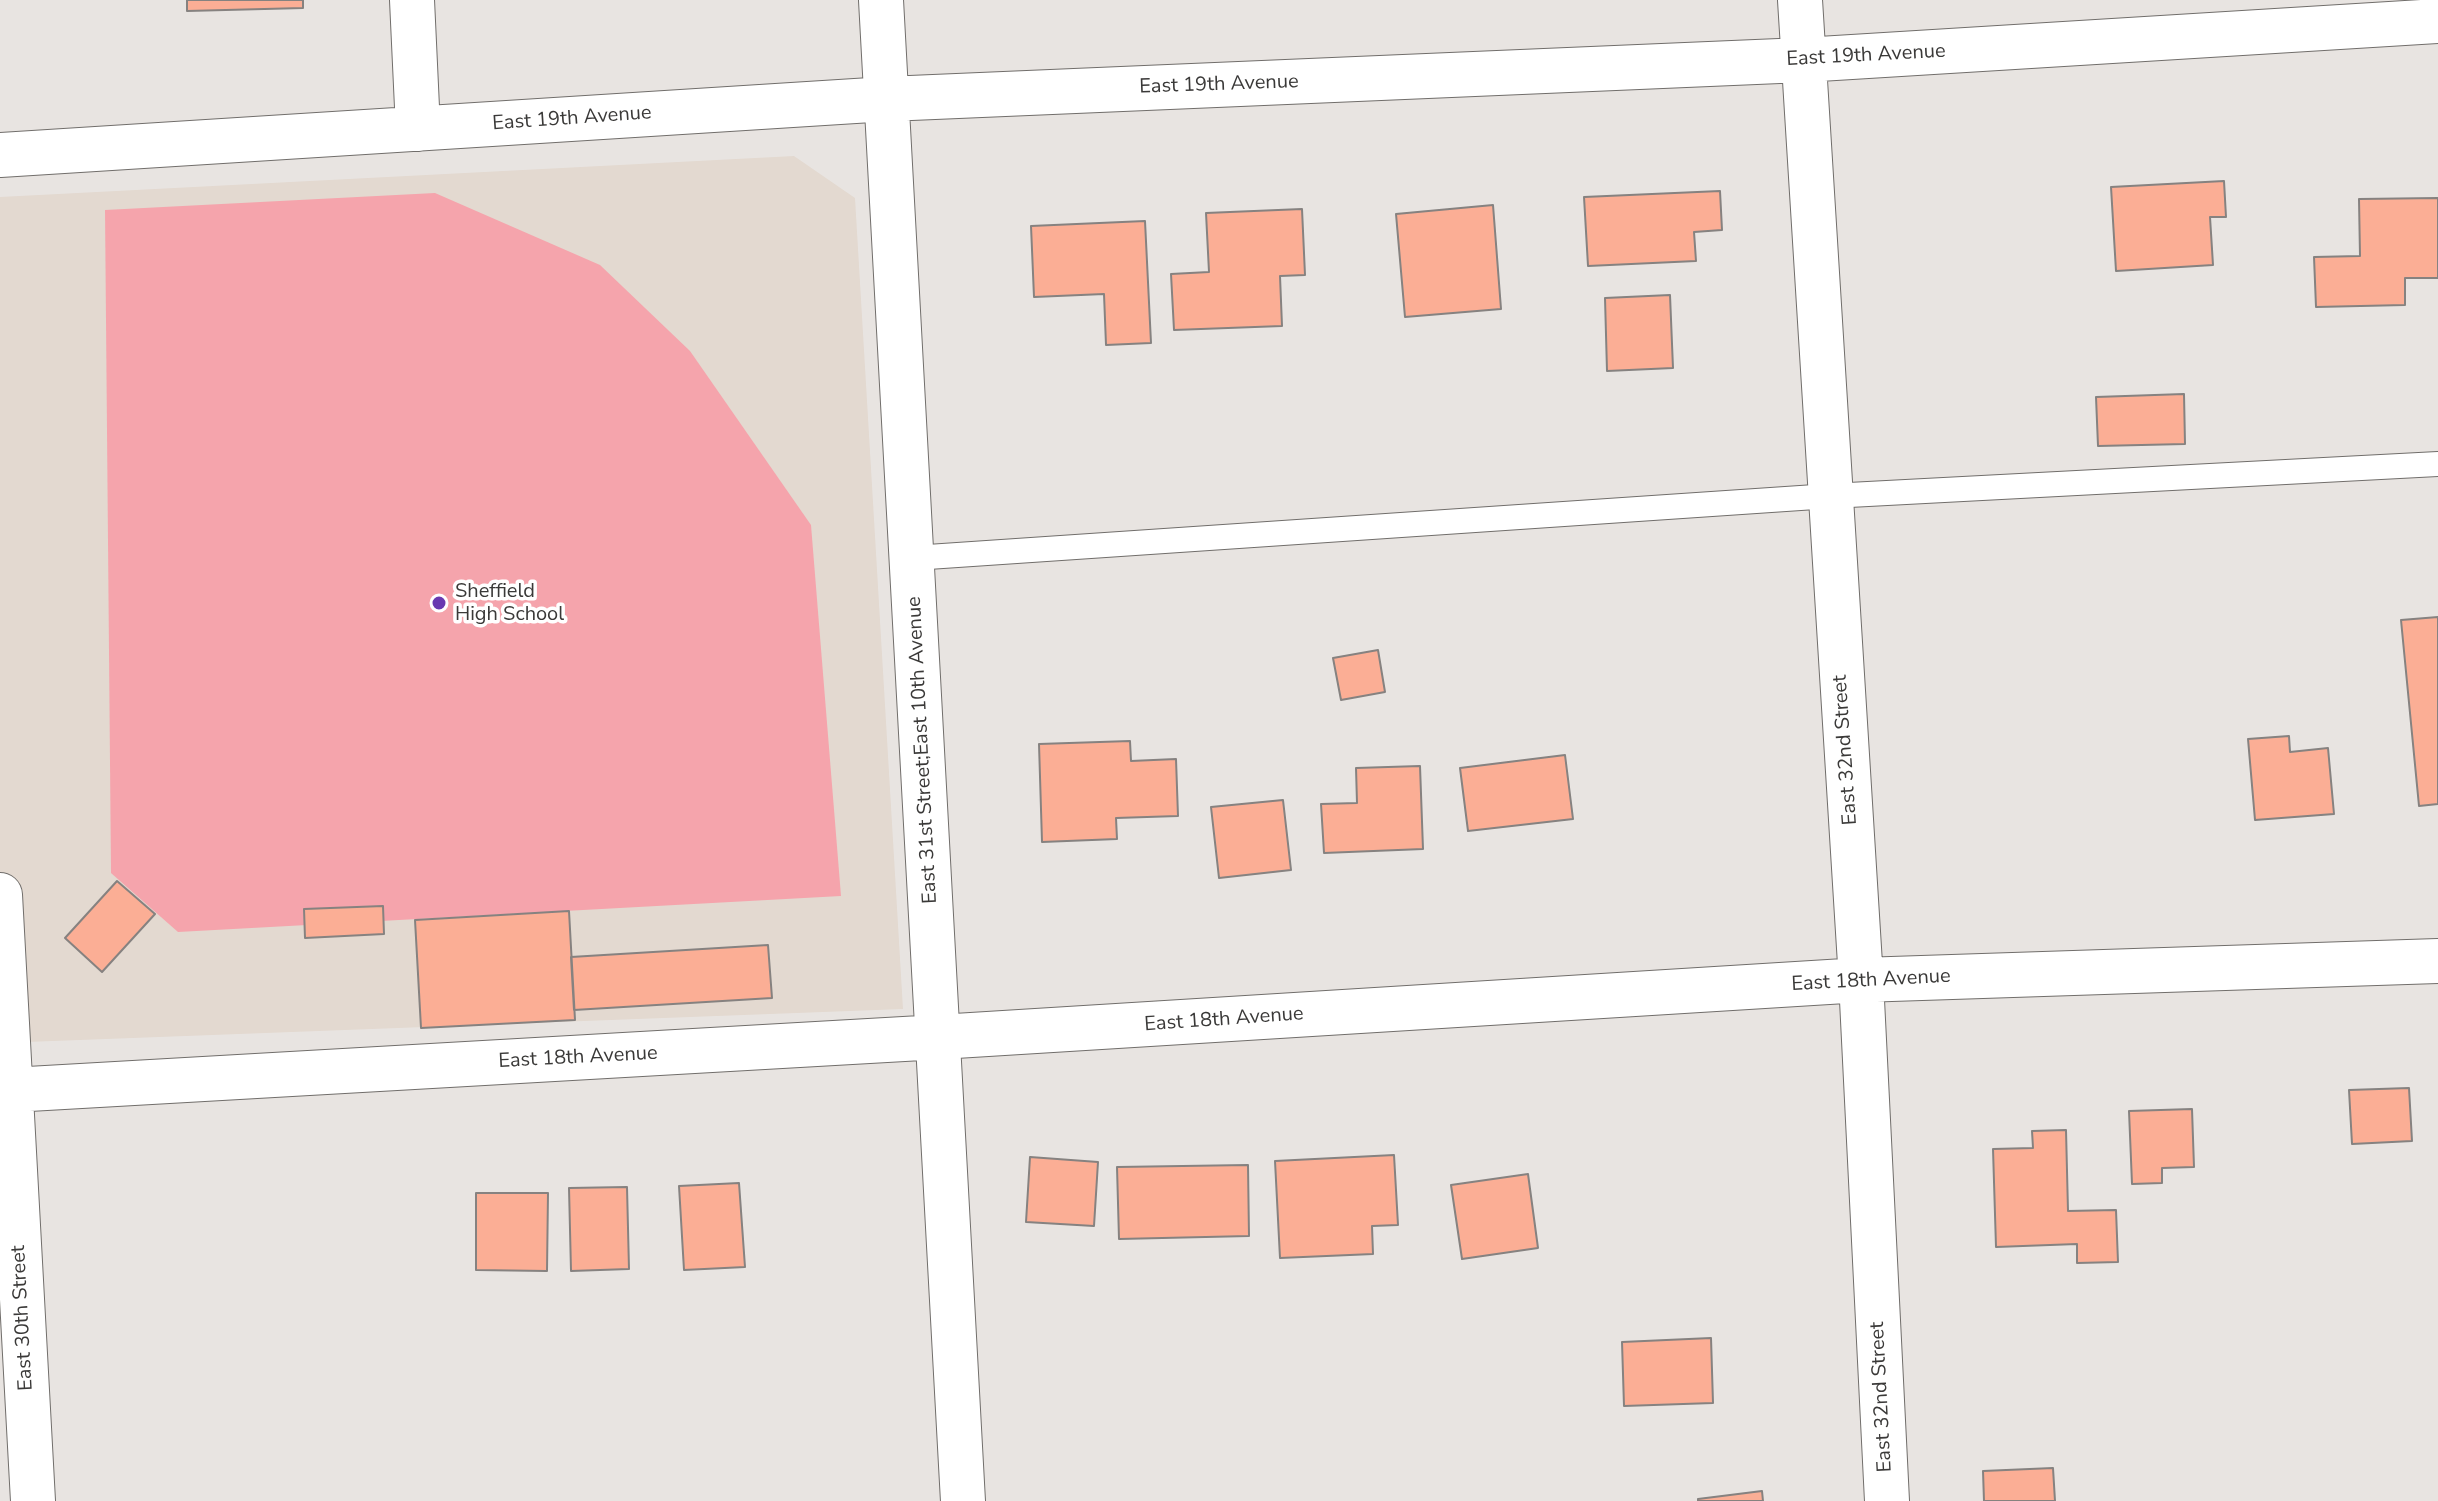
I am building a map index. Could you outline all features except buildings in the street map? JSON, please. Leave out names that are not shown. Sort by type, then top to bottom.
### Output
[{"type":"street","points":[[412,0],[418,129]]},
{"type":"street","name":"East 31st Street;East 10th Avenue","points":[[881,0],[963,1501]]},
{"type":"street","name":"East 32nd Street","points":[[1800,0],[1861,980],[1887,1501]]},
{"type":"street","name":"East 19th Avenue","points":[[0,155],[887,99],[1803,60],[2438,21]]},
{"type":"street","name":"East 30th Street","points":[[0,895],[33,1501]]},
{"type":"street","name":"East 18th Avenue","points":[[11,1090],[1861,980],[2438,961]]},
{"type":"lane","points":[[913,558],[1830,496],[2438,464]]},
{"type":"shaded area","name":"Sheffield High School","points":[[794,156],[855,198],[903,1009],[0,1043],[0,197]]},
{"type":"shaded area","name":"Sheffield High School","points":[[435,193],[600,265],[690,351],[811,525],[841,896],[178,932],[111,873],[105,210]]},
{"type":"place","name":"Sheffield High School","points":[[439,603]]}]
